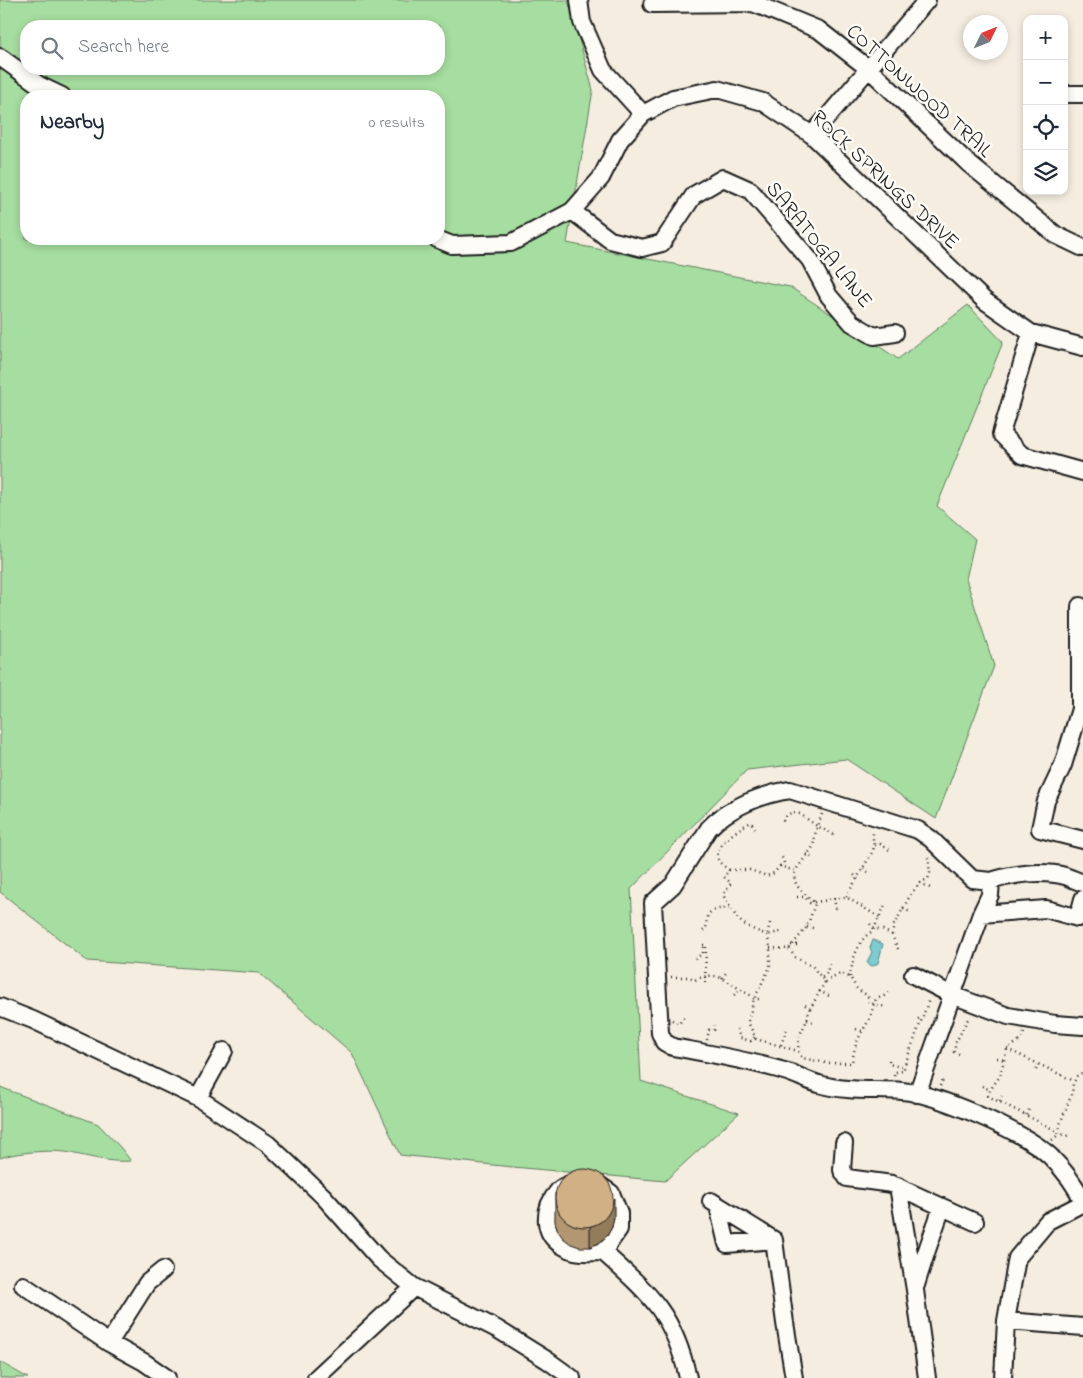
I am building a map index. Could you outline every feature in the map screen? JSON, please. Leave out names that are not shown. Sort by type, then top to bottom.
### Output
[{"type":"street","points":[[579,0],[582,22],[603,70],[642,114]]},
{"type":"street","points":[[812,135],[927,0]]},
{"type":"street","name":"COTTONWOOD TRAIL","points":[[652,4],[754,2],[819,30],[869,69],[969,164],[1056,235],[1083,248]]},
{"type":"street","points":[[0,57],[20,71]]},
{"type":"street","points":[[25,75],[49,90]]},
{"type":"street","name":"ROCK SPRINGS DRIVE","points":[[445,242],[452,245],[511,242],[572,211],[601,178],[620,140],[642,114],[673,98],[717,89],[763,102],[812,135],[985,301],[1031,333],[1083,347]]},
{"type":"street","name":"SARATOGA LANE","points":[[572,211],[610,240],[642,248],[662,243],[694,195],[723,178],[750,190],[810,260],[829,296],[852,323],[874,336],[895,333]]},
{"type":"street","points":[[1031,333],[1001,434],[1022,455],[1083,472]]},
{"type":"street","points":[[1080,606],[1080,708],[1063,764],[1046,801],[1040,829],[1083,840]]},
{"type":"street","points":[[1003,1378],[1006,1321],[1017,1258],[1048,1221],[1083,1202],[1068,1177],[1050,1156],[1036,1145],[994,1122],[935,1098],[892,1091],[820,1085],[784,1071],[673,1047],[664,1042],[660,1033],[653,903],[673,885],[709,828],[716,821],[754,799],[771,793],[790,790],[918,830],[931,838],[972,879],[991,880],[1005,876],[1043,874],[1064,876],[1083,883]]},
{"type":"street","points":[[917,1094],[981,914],[990,896],[991,880]]},
{"type":"street","points":[[981,914],[1046,909],[1078,918],[1083,899]]},
{"type":"street","points":[[913,975],[952,995],[1008,1016],[1056,1024],[1083,1026]]},
{"type":"street","points":[[0,1007],[33,1020],[198,1098],[268,1144],[323,1196],[379,1259],[414,1287],[497,1329],[572,1378]]},
{"type":"street","points":[[198,1098],[224,1051]]},
{"type":"street","points":[[844,1143],[842,1170],[847,1178],[898,1186],[975,1222]]},
{"type":"street","points":[[603,1252],[619,1229],[619,1213],[611,1193],[598,1184],[575,1182],[559,1189],[547,1209],[546,1223],[553,1238],[564,1247],[578,1252],[603,1252],[639,1284],[658,1307],[673,1330],[682,1353],[688,1378]]},
{"type":"street","points":[[898,1186],[927,1378]]},
{"type":"street","points":[[715,1204],[774,1240],[728,1244],[715,1204]]},
{"type":"street","points":[[915,1290],[942,1207]]},
{"type":"street","points":[[774,1240],[784,1323],[794,1378]]},
{"type":"street","points":[[108,1343],[147,1283],[163,1270]]},
{"type":"street","points":[[23,1285],[108,1343],[144,1362],[168,1378]]},
{"type":"street","points":[[316,1378],[414,1287]]},
{"type":"street","points":[[1006,1321],[1083,1327]]},
{"type":"path","points":[[789,949],[811,920],[815,904],[798,889],[793,878],[795,871],[813,847],[817,826],[826,802]]},
{"type":"path","points":[[784,820],[793,812],[800,814],[834,835]]},
{"type":"path","points":[[846,897],[871,855],[875,845],[872,834],[878,818]]},
{"type":"path","points":[[755,828],[751,822],[726,840],[717,853],[718,860],[728,870],[750,870],[767,876],[774,873],[784,863],[784,859],[781,856]]},
{"type":"path","points":[[875,845],[880,844],[890,851]]},
{"type":"path","points":[[806,854],[813,858]]},
{"type":"path","points":[[892,936],[894,925],[911,894],[920,883],[928,879],[930,873],[928,857]]},
{"type":"path","points":[[780,866],[795,871]]},
{"type":"path","points":[[863,869],[868,872]]},
{"type":"path","points":[[728,870],[724,877],[731,883],[723,895],[729,908],[744,925],[767,935],[784,931]]},
{"type":"path","points":[[854,875],[858,879]]},
{"type":"path","points":[[920,883],[930,888]]},
{"type":"path","points":[[797,897],[805,897],[810,903],[846,897],[879,917]]},
{"type":"path","points":[[834,898],[836,909]]},
{"type":"path","points":[[874,929],[885,905]]},
{"type":"path","points":[[703,931],[706,928],[706,918],[710,912],[716,909],[729,908]]},
{"type":"path","points":[[903,909],[910,912]]},
{"type":"path","points":[[770,923],[767,935],[770,948],[770,967],[754,999],[748,1022],[756,1039],[798,1051]]},
{"type":"path","points":[[870,924],[874,929]]},
{"type":"path","points":[[807,927],[813,928]]},
{"type":"path","points":[[850,977],[857,948],[867,933],[874,929],[883,930],[892,936],[898,949]]},
{"type":"path","points":[[694,959],[703,953],[703,945],[706,945],[705,986]]},
{"type":"path","points":[[791,945],[799,945]]},
{"type":"path","points":[[770,948],[789,949]]},
{"type":"path","points":[[789,949],[795,957],[813,967],[825,982]]},
{"type":"path","points":[[822,977],[830,964]]},
{"type":"path","points":[[722,978],[728,970]]},
{"type":"path","points":[[886,1007],[873,1004],[869,1004],[868,996],[857,989],[850,977],[840,974],[825,982],[810,1009],[799,1037],[798,1051],[800,1056],[808,1060],[827,1063],[852,1062],[853,1048],[868,1022],[873,1004],[876,999],[888,992]]},
{"type":"path","points":[[671,976],[690,977],[695,980],[709,975],[722,978],[750,994],[754,999]]},
{"type":"path","points":[[892,1091],[895,1072],[903,1071],[933,985]]},
{"type":"path","points":[[734,995],[740,990]]},
{"type":"path","points":[[819,991],[831,997]]},
{"type":"path","points":[[754,999],[762,999]]},
{"type":"path","points":[[805,1005],[810,1009]]},
{"type":"path","points":[[960,1054],[954,1052],[956,1042],[970,1013]]},
{"type":"path","points":[[918,1019],[923,1016]]},
{"type":"path","points":[[807,1020],[815,1023]]},
{"type":"path","points":[[704,1053],[709,1030],[714,1030],[714,1025]]},
{"type":"path","points":[[781,1045],[787,1028]]},
{"type":"path","points":[[737,1029],[740,1038],[744,1040],[751,1041],[755,1037]]},
{"type":"path","points":[[856,1029],[862,1031]]},
{"type":"path","points":[[1024,1032],[1022,1039],[1007,1049],[1000,1076],[988,1096],[1057,1131],[1059,1134],[1070,1136]]},
{"type":"path","points":[[1007,1049],[1074,1081]]},
{"type":"path","points":[[997,1058],[1004,1060]]},
{"type":"path","points":[[889,1060],[890,1064],[896,1066],[905,1064]]},
{"type":"path","points":[[1036,1070],[1038,1065]]},
{"type":"path","points":[[1049,1143],[1059,1134],[1060,1124],[1072,1093],[1074,1081],[1083,1072]]},
{"type":"path","points":[[982,1086],[990,1090]]},
{"type":"path","points":[[1068,1092],[1072,1093]]},
{"type":"path","points":[[1000,1101],[1002,1096]]},
{"type":"path","points":[[1026,1115],[1028,1110]]},
{"type":"path","points":[[1047,1122],[1049,1127]]},
{"type":"green space","points":[[0,0],[568,0],[593,90],[567,243],[790,287],[898,359],[968,305],[1003,342],[937,506],[975,539],[966,579],[994,666],[936,819],[846,759],[747,770],[631,889],[641,1081],[739,1113],[665,1181],[400,1155],[352,1053],[259,973],[87,961],[0,892]]},
{"type":"green space","points":[[0,1087],[98,1124],[131,1161],[106,1160],[50,1151],[23,1153],[0,1158]]},
{"type":"green space","points":[[0,1362],[28,1378],[0,1378]]},
{"type":"water","points":[[873,940],[883,944],[878,963],[873,966],[867,962],[872,952],[870,948]]},
{"type":"building","points":[[578,1169],[590,1169],[605,1177],[613,1192],[613,1204],[605,1219],[590,1227],[578,1227],[563,1219],[555,1204],[555,1192],[563,1177]]}]
